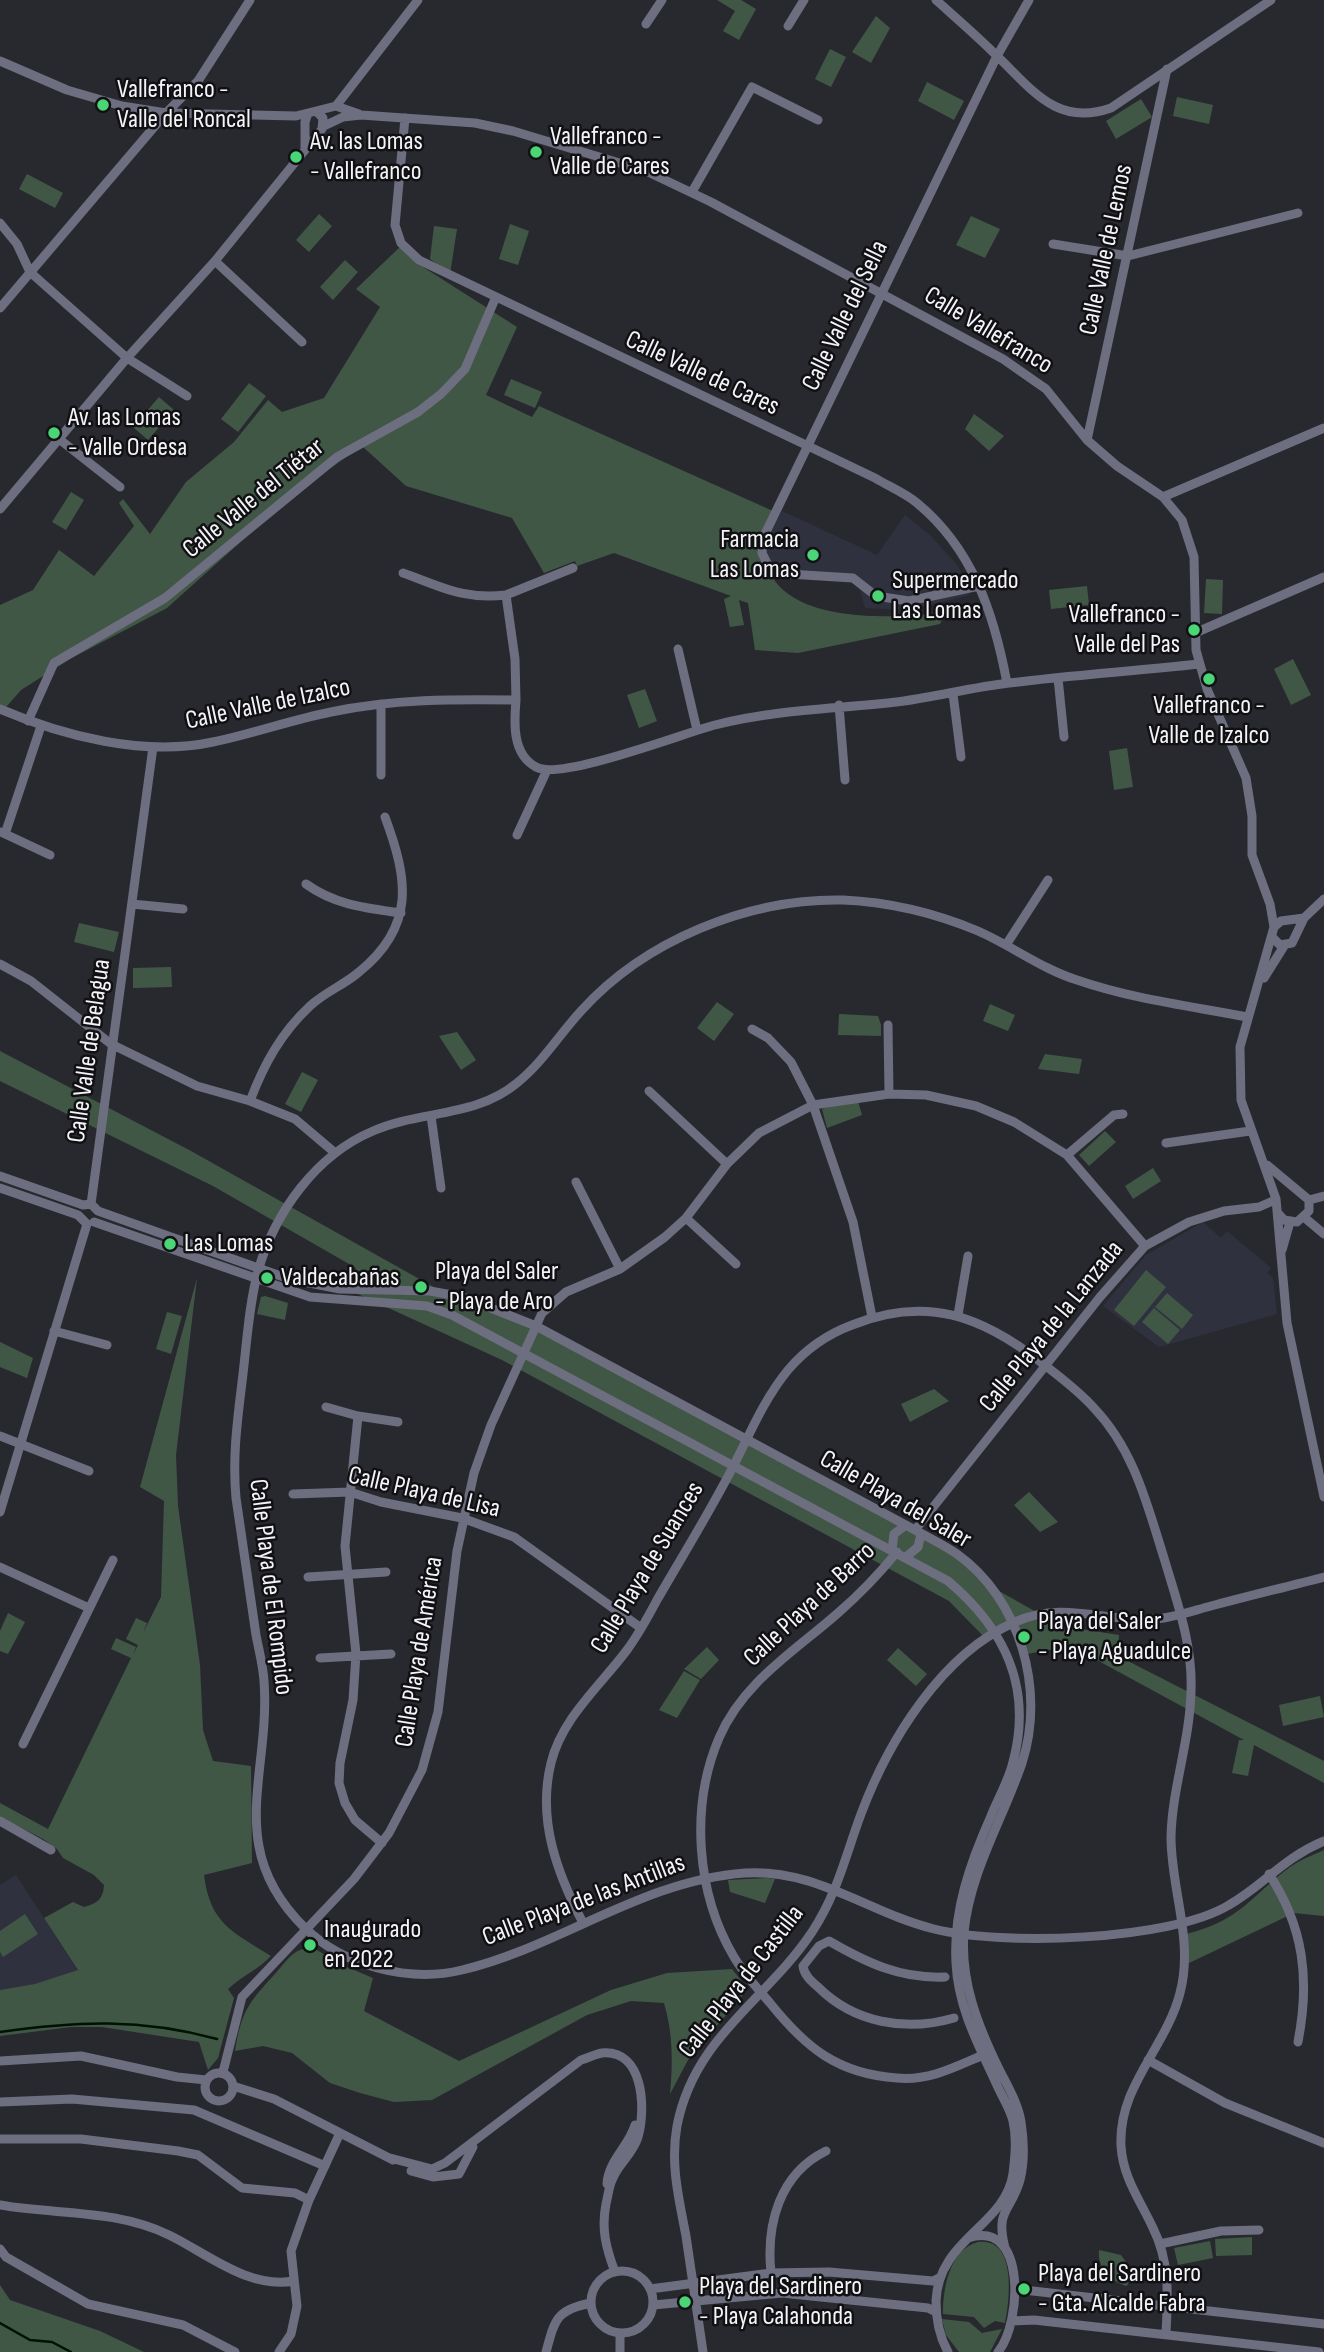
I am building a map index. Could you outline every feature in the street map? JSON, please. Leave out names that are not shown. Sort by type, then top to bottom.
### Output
[{"type":"street","points":[[0,308],[166,113],[206,71],[250,0]]},
{"type":"street","points":[[341,110],[348,95],[418,0]]},
{"type":"street","points":[[646,24],[662,0]]},
{"type":"street","points":[[788,26],[804,0]]},
{"type":"street","points":[[936,0],[1034,94],[1058,109],[1094,114],[1111,108],[1271,0]]},
{"type":"street","name":"Calle Valle del Sella","points":[[979,586],[909,601],[876,596],[853,578],[772,573],[762,553],[764,536],[880,292],[997,56],[1029,0]]},
{"type":"street","name":"Calle Vallefranco","points":[[0,61],[67,90],[122,106],[166,113],[296,116],[341,110],[361,115],[475,123],[513,131],[646,171],[692,192],[1003,359],[1046,389],[1087,440],[1117,466],[1163,497],[1182,520],[1194,557],[1195,633],[1199,664],[1245,778],[1252,816],[1252,855],[1278,926]]},
{"type":"street","name":"Calle Valle de Lemos","points":[[1087,440],[1167,69]]},
{"type":"street","points":[[692,192],[752,87],[818,120]]},
{"type":"street","name":"Calle Vallefranco","points":[[323,127],[341,110]]},
{"type":"street","points":[[0,509],[127,358],[215,261],[323,127],[323,118],[313,113],[305,122],[305,149]]},
{"type":"street","name":"Calle Valle de Cares","points":[[405,118],[395,196],[395,226],[401,243],[419,260],[916,501],[968,559],[998,634],[1007,683]]},
{"type":"street","points":[[307,129],[315,132],[323,127]]},
{"type":"street","points":[[1053,244],[1128,256],[1298,213]]},
{"type":"street","points":[[0,223],[17,244],[30,272],[127,358],[187,396]]},
{"type":"street","points":[[215,261],[302,342]]},
{"type":"street","name":"Calle Valle del Tiétar","points":[[28,721],[54,663],[165,598],[337,457],[418,412],[441,394],[465,369],[495,299]]},
{"type":"street","points":[[1163,497],[1324,428]]},
{"type":"street","points":[[58,439],[120,487]]},
{"type":"street","points":[[403,573],[456,594],[483,598],[506,595],[573,568]]},
{"type":"street","points":[[1195,633],[1324,577]]},
{"type":"street","points":[[506,595],[515,659],[516,700],[513,726],[520,750],[536,767],[547,770],[590,763],[697,730],[839,705],[953,694],[1007,683],[1199,664]]},
{"type":"street","points":[[678,649],[697,730]]},
{"type":"street","points":[[1058,678],[1064,737]]},
{"type":"street","points":[[953,694],[961,757]]},
{"type":"street","name":"Calle Valle de Izalco","points":[[0,709],[41,726],[153,747],[211,743],[332,711],[381,704],[516,700]]},
{"type":"street","name":"Calle Valle de Izalco","points":[[381,704],[381,775]]},
{"type":"street","points":[[839,705],[845,780]]},
{"type":"street","points":[[41,726],[3,833],[50,855]]},
{"type":"street","name":"Calle Valle de Belagua","points":[[90,1207],[153,747]]},
{"type":"street","points":[[517,835],[547,770]]},
{"type":"street","points":[[250,1101],[264,1065],[279,1041],[310,1005],[357,974],[376,957],[392,936],[401,913],[403,877],[385,817]]},
{"type":"street","points":[[1006,945],[1048,880]]},
{"type":"street","points":[[306,884],[326,898],[401,913]]},
{"type":"street","points":[[1254,994],[1284,946],[1292,943],[1304,918],[1324,899]]},
{"type":"street","name":"Calle Playa de El Rompido","points":[[306,1929],[272,1884],[258,1844],[254,1803],[265,1694],[233,1466],[244,1345],[256,1280],[292,1200],[313,1171],[334,1152],[376,1129],[470,1108],[513,1086],[544,1058],[582,1010],[618,978],[686,935],[748,912],[818,902],[876,902],[931,914],[1006,945],[1075,980],[1112,991],[1247,1017]]},
{"type":"street","points":[[132,904],[183,909]]},
{"type":"street","points":[[1278,926],[1304,918]]},
{"type":"street","points":[[1278,926],[1292,925],[1296,932]]},
{"type":"street","points":[[1278,926],[1277,943],[1284,946]]},
{"type":"street","points":[[1278,926],[1254,994],[1240,1047],[1241,1100],[1250,1131],[1266,1164],[1276,1199],[1287,1323],[1324,1497]]},
{"type":"street","points":[[0,964],[31,981],[111,1044],[197,1086],[250,1101],[295,1119],[334,1152]]},
{"type":"street","points":[[888,1025],[889,1094]]},
{"type":"street","points":[[752,1029],[768,1038],[791,1062],[813,1105],[853,1223],[872,1317]]},
{"type":"street","points":[[649,1091],[727,1164]]},
{"type":"street","name":"Calle Playa de América","points":[[223,2073],[242,1997],[354,1879],[382,1843],[422,1770],[438,1712],[462,1518],[491,1425],[542,1313],[566,1292],[641,1257],[686,1218],[727,1164],[759,1133],[813,1105],[889,1094],[926,1094],[976,1107],[1014,1122],[1067,1155],[1145,1246]]},
{"type":"street","points":[[1067,1155],[1114,1115],[1123,1114]]},
{"type":"street","points":[[431,1116],[442,1188]]},
{"type":"street","points":[[1166,1143],[1250,1131]]},
{"type":"street","points":[[1266,1164],[1309,1200],[1309,1212],[1305,1218],[1290,1222]]},
{"type":"street","name":"Calle Playa del Saler","points":[[0,1175],[259,1269],[340,1289],[430,1291],[463,1297],[536,1326],[906,1525],[958,1555],[991,1588],[1013,1623],[1024,1652],[1031,1684],[1029,1735],[1022,1762],[967,1905],[959,1935],[971,2002],[980,2030],[1011,2094],[1022,2127],[1024,2147],[1020,2181],[999,2227],[1016,2285]]},
{"type":"street","points":[[576,1182],[620,1269]]},
{"type":"street","points":[[1259,1207],[1276,1199],[1284,1189],[1293,1186]]},
{"type":"street","points":[[0,1188],[78,1215],[91,1223]]},
{"type":"street","points":[[1309,1200],[1324,1196]]},
{"type":"street","points":[[78,1215],[90,1207]]},
{"type":"street","points":[[0,1512],[54,1331],[91,1223],[90,1207]]},
{"type":"street","points":[[1259,1207],[1277,1212],[1290,1222]]},
{"type":"street","name":"Calle Playa de la Lanzada","points":[[899,1553],[918,1547],[918,1532],[1046,1366],[1145,1246],[1189,1222],[1224,1211],[1259,1207]]},
{"type":"street","points":[[686,1218],[736,1264]]},
{"type":"street","points":[[1305,1218],[1324,1234]]},
{"type":"street","points":[[1280,1258],[1290,1222]]},
{"type":"street","name":"Calle Playa del Saler","points":[[91,1223],[310,1297],[427,1306],[523,1351],[899,1553],[948,1581],[971,1600],[997,1633],[1018,1686],[1020,1732],[1013,1765],[960,1898],[961,2002],[1013,2119],[1016,2149],[1012,2179],[1005,2194],[981,2226],[956,2249],[939,2278]]},
{"type":"street","points":[[201,1259],[205,1249]]},
{"type":"street","points":[[958,1315],[968,1256]]},
{"type":"street","name":"Calle Playa de Suances","points":[[583,1923],[563,1886],[550,1841],[545,1802],[551,1761],[568,1721],[641,1628],[734,1464],[771,1391],[792,1365],[839,1329],[872,1317],[922,1310],[958,1315],[1014,1341],[1096,1409],[1130,1458],[1143,1489],[1191,1653],[1191,1695],[1173,1801],[1171,1839],[1173,1873],[1183,1923],[1185,1971],[1180,1995],[1148,2060],[1133,2083],[1124,2113],[1121,2144],[1124,2170],[1160,2244],[1168,2282],[1166,2333]]},
{"type":"street","points":[[54,1331],[107,1345]]},
{"type":"street","points":[[326,1407],[358,1416],[398,1422]]},
{"type":"street","points":[[358,1416],[345,1546],[356,1654],[353,1700],[340,1763],[339,1783],[345,1803],[355,1820],[382,1843]]},
{"type":"street","points":[[0,1436],[89,1471]]},
{"type":"street","name":"Calle Playa de Lisa","points":[[293,1494],[350,1492],[381,1502],[462,1518],[514,1537],[641,1628]]},
{"type":"street","points":[[899,1553],[894,1534],[906,1525]]},
{"type":"street","name":"Calle Playa de Barro","points":[[899,1553],[839,1612],[771,1666],[743,1699],[719,1737],[701,1793],[705,1877],[725,1940],[759,1991],[807,2045],[855,2071],[898,2078],[916,2078],[956,2068],[983,2055]]},
{"type":"street","points":[[23,1744],[113,1560]]},
{"type":"street","points":[[0,1567],[89,1608]]},
{"type":"street","points":[[308,1577],[386,1572]]},
{"type":"street","name":"Calle Playa de Castilla","points":[[703,2352],[694,2284],[674,2175],[677,2126],[690,2082],[701,2062],[759,1991],[803,1944],[837,1889],[880,1769],[905,1725],[946,1673],[1013,1623],[1055,1611],[1155,1619],[1324,1577]]},
{"type":"street","points":[[320,1657],[391,1654]]},
{"type":"street","points":[[0,1821],[51,1850]]},
{"type":"street","name":"Calle Playa de las Antillas","points":[[306,1929],[331,1949],[379,1970],[407,1973],[459,1971],[653,1894],[705,1877],[749,1872],[779,1874],[837,1889],[885,1912],[932,1929],[959,1935],[1073,1937],[1183,1923],[1230,1905],[1298,1852],[1324,1841]]},
{"type":"street","points":[[1269,1874],[1288,1902],[1298,1936],[1305,1992],[1298,2042]]},
{"type":"street","points":[[945,1976],[900,1974],[870,1964],[830,1941],[824,1941],[803,1966],[804,1972],[827,1996],[860,2016],[914,2026],[954,2018]]},
{"type":"street","points":[[803,1944],[814,1951]]},
{"type":"street","points":[[390,2158],[432,2169],[478,2140],[581,2060],[603,2053],[618,2055],[630,2064],[642,2099],[638,2137],[631,2154],[612,2178],[607,2203],[604,2233],[615,2272]]},
{"type":"street","points":[[0,2062],[81,2056],[177,2077],[206,2080]]},
{"type":"street","points":[[1148,2060],[1225,2103],[1324,2143]]},
{"type":"street","points":[[213,2073],[223,2073],[230,2077],[233,2086],[231,2095],[216,2101],[208,2097],[204,2089],[206,2080],[213,2073]]},
{"type":"street","points":[[233,2086],[274,2099],[413,2172],[445,2178],[459,2174],[478,2140]]},
{"type":"street","points":[[0,2102],[72,2099],[194,2110],[325,2166]]},
{"type":"street","points":[[279,2352],[290,2334],[297,2306],[291,2251],[309,2200],[340,2133]]},
{"type":"street","points":[[0,2140],[81,2139],[178,2151],[198,2155],[242,2188],[295,2193],[309,2200]]},
{"type":"street","points":[[771,2273],[770,2237],[776,2206],[799,2171],[826,2151]]},
{"type":"street","points":[[0,2205],[44,2212],[107,2215],[139,2222],[235,2271],[281,2283],[294,2281]]},
{"type":"street","points":[[1160,2244],[1221,2231],[1259,2230]]},
{"type":"street","points":[[967,2238],[991,2236],[1005,2248]]},
{"type":"street","points":[[0,2249],[6,2257],[88,2304],[183,2325],[235,2352]]},
{"type":"street","points":[[615,2272],[636,2274],[650,2289],[653,2305],[643,2326],[620,2333],[599,2324],[591,2302],[598,2283],[615,2272]]},
{"type":"street","points":[[650,2289],[771,2273],[829,2272],[933,2281],[939,2278]]},
{"type":"street","points":[[939,2278],[936,2312],[938,2330],[948,2352]]},
{"type":"street","points":[[1000,2351],[1012,2321],[1016,2285],[1024,2290],[1324,2324]]},
{"type":"street","points":[[653,2305],[782,2293],[928,2308],[936,2312]]},
{"type":"street","points":[[546,2352],[558,2316],[565,2310],[591,2302]]},
{"type":"street","points":[[1012,2321],[1021,2319],[1166,2333],[1319,2352]]},
{"type":"street","points":[[620,2333],[620,2352]]},
{"type":"shaded area","points":[[782,511],[877,555],[905,515],[931,536],[958,566],[970,595],[908,610],[865,608],[858,583],[773,570],[766,551],[770,531]]},
{"type":"shaded area","points":[[1203,1222],[1221,1238],[1227,1231],[1271,1268],[1267,1273],[1273,1278],[1277,1314],[1159,1347],[1103,1306],[1146,1255]]},
{"type":"shaded area","points":[[16,1875],[78,1971],[44,1983],[0,1990],[0,1885]]},
{"type":"green space","points":[[717,0],[741,0],[756,9],[739,40],[723,31],[735,11]]},
{"type":"green space","points":[[876,16],[890,28],[871,63],[852,52]]},
{"type":"green space","points":[[830,49],[846,57],[831,87],[815,79]]},
{"type":"green space","points":[[927,82],[964,101],[954,120],[918,101]]},
{"type":"green space","points":[[1177,97],[1213,105],[1209,124],[1173,116]]},
{"type":"green space","points":[[1141,99],[1152,117],[1116,139],[1106,121]]},
{"type":"green space","points":[[27,174],[63,193],[55,208],[19,189]]},
{"type":"green space","points":[[319,214],[332,226],[309,252],[296,240]]},
{"type":"green space","points":[[971,216],[1000,229],[985,258],[956,245]]},
{"type":"green space","points":[[510,224],[529,231],[518,265],[499,259]]},
{"type":"green space","points":[[434,226],[457,229],[450,274],[430,259]]},
{"type":"green space","points":[[401,246],[420,265],[517,327],[486,395],[532,417],[539,406],[773,511],[764,533],[765,557],[774,579],[791,596],[814,607],[869,616],[946,612],[940,624],[798,653],[755,650],[748,603],[739,600],[744,625],[730,627],[724,599],[731,596],[614,553],[577,566],[575,561],[544,573],[512,518],[406,486],[362,446],[294,494],[167,608],[70,659],[21,690],[0,714],[0,605],[33,590],[59,550],[94,576],[134,526],[119,503],[123,499],[150,534],[186,482],[234,442],[268,400],[282,412],[324,398],[380,307],[356,289]]},
{"type":"green space","points":[[345,260],[358,272],[333,300],[320,287]]},
{"type":"green space","points":[[511,379],[542,392],[535,408],[504,395]]},
{"type":"green space","points":[[249,383],[266,396],[238,432],[221,419]]},
{"type":"green space","points":[[159,397],[174,410],[148,440],[133,427]]},
{"type":"green space","points":[[974,414],[1004,436],[989,451],[965,429]]},
{"type":"green space","points":[[71,492],[84,500],[66,530],[52,522]]},
{"type":"green space","points":[[1206,579],[1223,580],[1222,614],[1204,613]]},
{"type":"green space","points":[[1087,586],[1089,605],[1051,609],[1049,590]]},
{"type":"green space","points":[[1293,659],[1311,695],[1291,705],[1274,669]]},
{"type":"green space","points":[[645,689],[657,721],[639,728],[627,695]]},
{"type":"green space","points":[[1127,748],[1133,787],[1114,790],[1109,751]]},
{"type":"green space","points":[[79,923],[119,932],[114,952],[74,942]]},
{"type":"green space","points":[[171,967],[172,987],[133,988],[133,968]]},
{"type":"green space","points":[[717,1002],[734,1014],[714,1041],[697,1028]]},
{"type":"green space","points":[[990,1004],[1015,1015],[1008,1031],[983,1021]]},
{"type":"green space","points":[[839,1014],[878,1016],[881,1036],[838,1035]]},
{"type":"green space","points":[[457,1032],[476,1060],[461,1070],[439,1036]]},
{"type":"green space","points":[[0,1051],[191,1151],[439,1290],[533,1324],[960,1555],[992,1587],[1061,1626],[1119,1635],[1118,1656],[1324,1761],[1324,1783],[1254,1745],[1248,1776],[1232,1773],[1239,1740],[1244,1740],[1071,1646],[1027,1654],[1016,1626],[988,1641],[949,1601],[502,1360],[347,1289],[356,1268],[213,1186],[0,1081]]},
{"type":"green space","points":[[1045,1054],[1082,1059],[1079,1074],[1038,1069]]},
{"type":"green space","points":[[302,1072],[318,1080],[301,1112],[285,1104]]},
{"type":"green space","points":[[857,1098],[862,1115],[827,1128],[822,1109]]},
{"type":"green space","points":[[1105,1131],[1116,1142],[1089,1166],[1079,1155]]},
{"type":"green space","points":[[1153,1168],[1161,1181],[1133,1199],[1125,1186]]},
{"type":"green space","points":[[1146,1270],[1166,1287],[1134,1326],[1114,1310]]},
{"type":"green space","points":[[197,1278],[176,1455],[178,1506],[200,1665],[203,1730],[213,1761],[251,1766],[252,1863],[204,1875],[207,1892],[218,1916],[235,1933],[271,1956],[228,1989],[234,1998],[218,2058],[208,2070],[199,2042],[102,2027],[71,2027],[0,2036],[0,1990],[35,1984],[78,1970],[44,1918],[73,1902],[84,1907],[93,1904],[102,1894],[104,1885],[94,1875],[63,1858],[57,1849],[43,1839],[0,1817],[0,1803],[48,1829],[131,1658],[111,1649],[116,1638],[136,1647],[133,1655],[138,1645],[126,1639],[136,1618],[147,1623],[143,1633],[161,1597],[164,1501],[140,1487]]},
{"type":"green space","points":[[1167,1293],[1193,1315],[1182,1329],[1155,1307]]},
{"type":"green space","points":[[261,1297],[288,1303],[285,1320],[257,1314]]},
{"type":"green space","points":[[1154,1308],[1180,1330],[1168,1344],[1142,1322]]},
{"type":"green space","points":[[167,1312],[182,1316],[171,1354],[156,1349]]},
{"type":"green space","points":[[0,1342],[33,1358],[27,1378],[0,1367]]},
{"type":"green space","points":[[934,1389],[949,1401],[910,1422],[901,1404]]},
{"type":"green space","points":[[1029,1492],[1058,1522],[1040,1532],[1014,1505]]},
{"type":"green space","points":[[8,1613],[25,1622],[8,1654],[0,1651],[0,1631]]},
{"type":"green space","points":[[707,1647],[719,1660],[701,1679],[684,1669]]},
{"type":"green space","points":[[898,1648],[927,1674],[916,1686],[887,1660]]},
{"type":"green space","points":[[684,1671],[700,1680],[677,1718],[659,1710]]},
{"type":"green space","points":[[1320,1696],[1324,1717],[1283,1726],[1279,1705]]},
{"type":"green space","points":[[1324,1850],[1324,1916],[1294,1913],[1187,1964],[1186,1934],[1204,1929],[1232,1915],[1290,1867]]},
{"type":"green space","points":[[775,1879],[765,1903],[730,1892],[728,1880]]},
{"type":"green space","points":[[25,1914],[38,1934],[3,1957],[0,1952],[0,1931]]},
{"type":"green space","points":[[312,1947],[340,1964],[373,1978],[364,2011],[459,2061],[611,1990],[667,1973],[732,1969],[748,1989],[688,2060],[670,2094],[672,2048],[664,2003],[631,2001],[587,2015],[432,2100],[394,2102],[330,2083],[292,2053],[263,2046],[235,2051],[243,2018],[252,2001],[290,1957],[299,1950]]},
{"type":"green space","points":[[1252,2237],[1252,2255],[1216,2256],[1215,2239]]},
{"type":"green space","points":[[1210,2241],[1213,2258],[1178,2265],[1174,2248]]},
{"type":"green space","points":[[978,2242],[991,2243],[999,2249],[1005,2259],[1009,2286],[1005,2323],[995,2321],[984,2328],[974,2317],[943,2314],[946,2282],[954,2262],[968,2246]]},
{"type":"green space","points":[[1099,2250],[1121,2255],[1133,2272],[1127,2286],[1106,2273],[1100,2263]]},
{"type":"green space","points":[[0,2285],[10,2300],[100,2331],[144,2352],[0,2352]]},
{"type":"green space","points":[[942,2319],[969,2322],[982,2333],[1002,2329],[990,2352],[959,2352],[946,2335]]},
{"type":"waterway","points":[[0,2032],[56,2025],[108,2024],[161,2027],[217,2039]]},
{"type":"waterway","points":[[0,2323],[30,2340],[52,2342],[71,2352]]},
{"type":"place","name":"Vallefranco - Valle del Roncal","points":[[103,105]]},
{"type":"place","name":"Vallefranco - Valle de Cares","points":[[536,152]]},
{"type":"place","name":"Av. las Lomas - Vallefranco","points":[[296,157]]},
{"type":"place","name":"Av. las Lomas - Valle Ordesa","points":[[54,433]]},
{"type":"place","name":"Farmacia Las Lomas","points":[[813,555]]},
{"type":"place","name":"Supermercado Las Lomas","points":[[878,596]]},
{"type":"place","name":"Vallefranco - Valle del Pas","points":[[1194,630]]},
{"type":"place","name":"Vallefranco - Valle de Izalco","points":[[1209,679]]},
{"type":"place","name":"Las Lomas","points":[[170,1244]]},
{"type":"place","name":"Valdecabañas","points":[[267,1278]]},
{"type":"place","name":"Playa del Saler - Playa de Aro","points":[[421,1287]]},
{"type":"place","name":"Playa del Saler - Playa Aguadulce","points":[[1024,1637]]},
{"type":"place","name":"Inaugurado en 2022","points":[[310,1945]]},
{"type":"place","name":"Playa del Sardinero - Gta. Alcalde Fabra","points":[[1024,2289]]},
{"type":"place","name":"Playa del Sardinero - Playa Calahonda","points":[[685,2302]]}]
